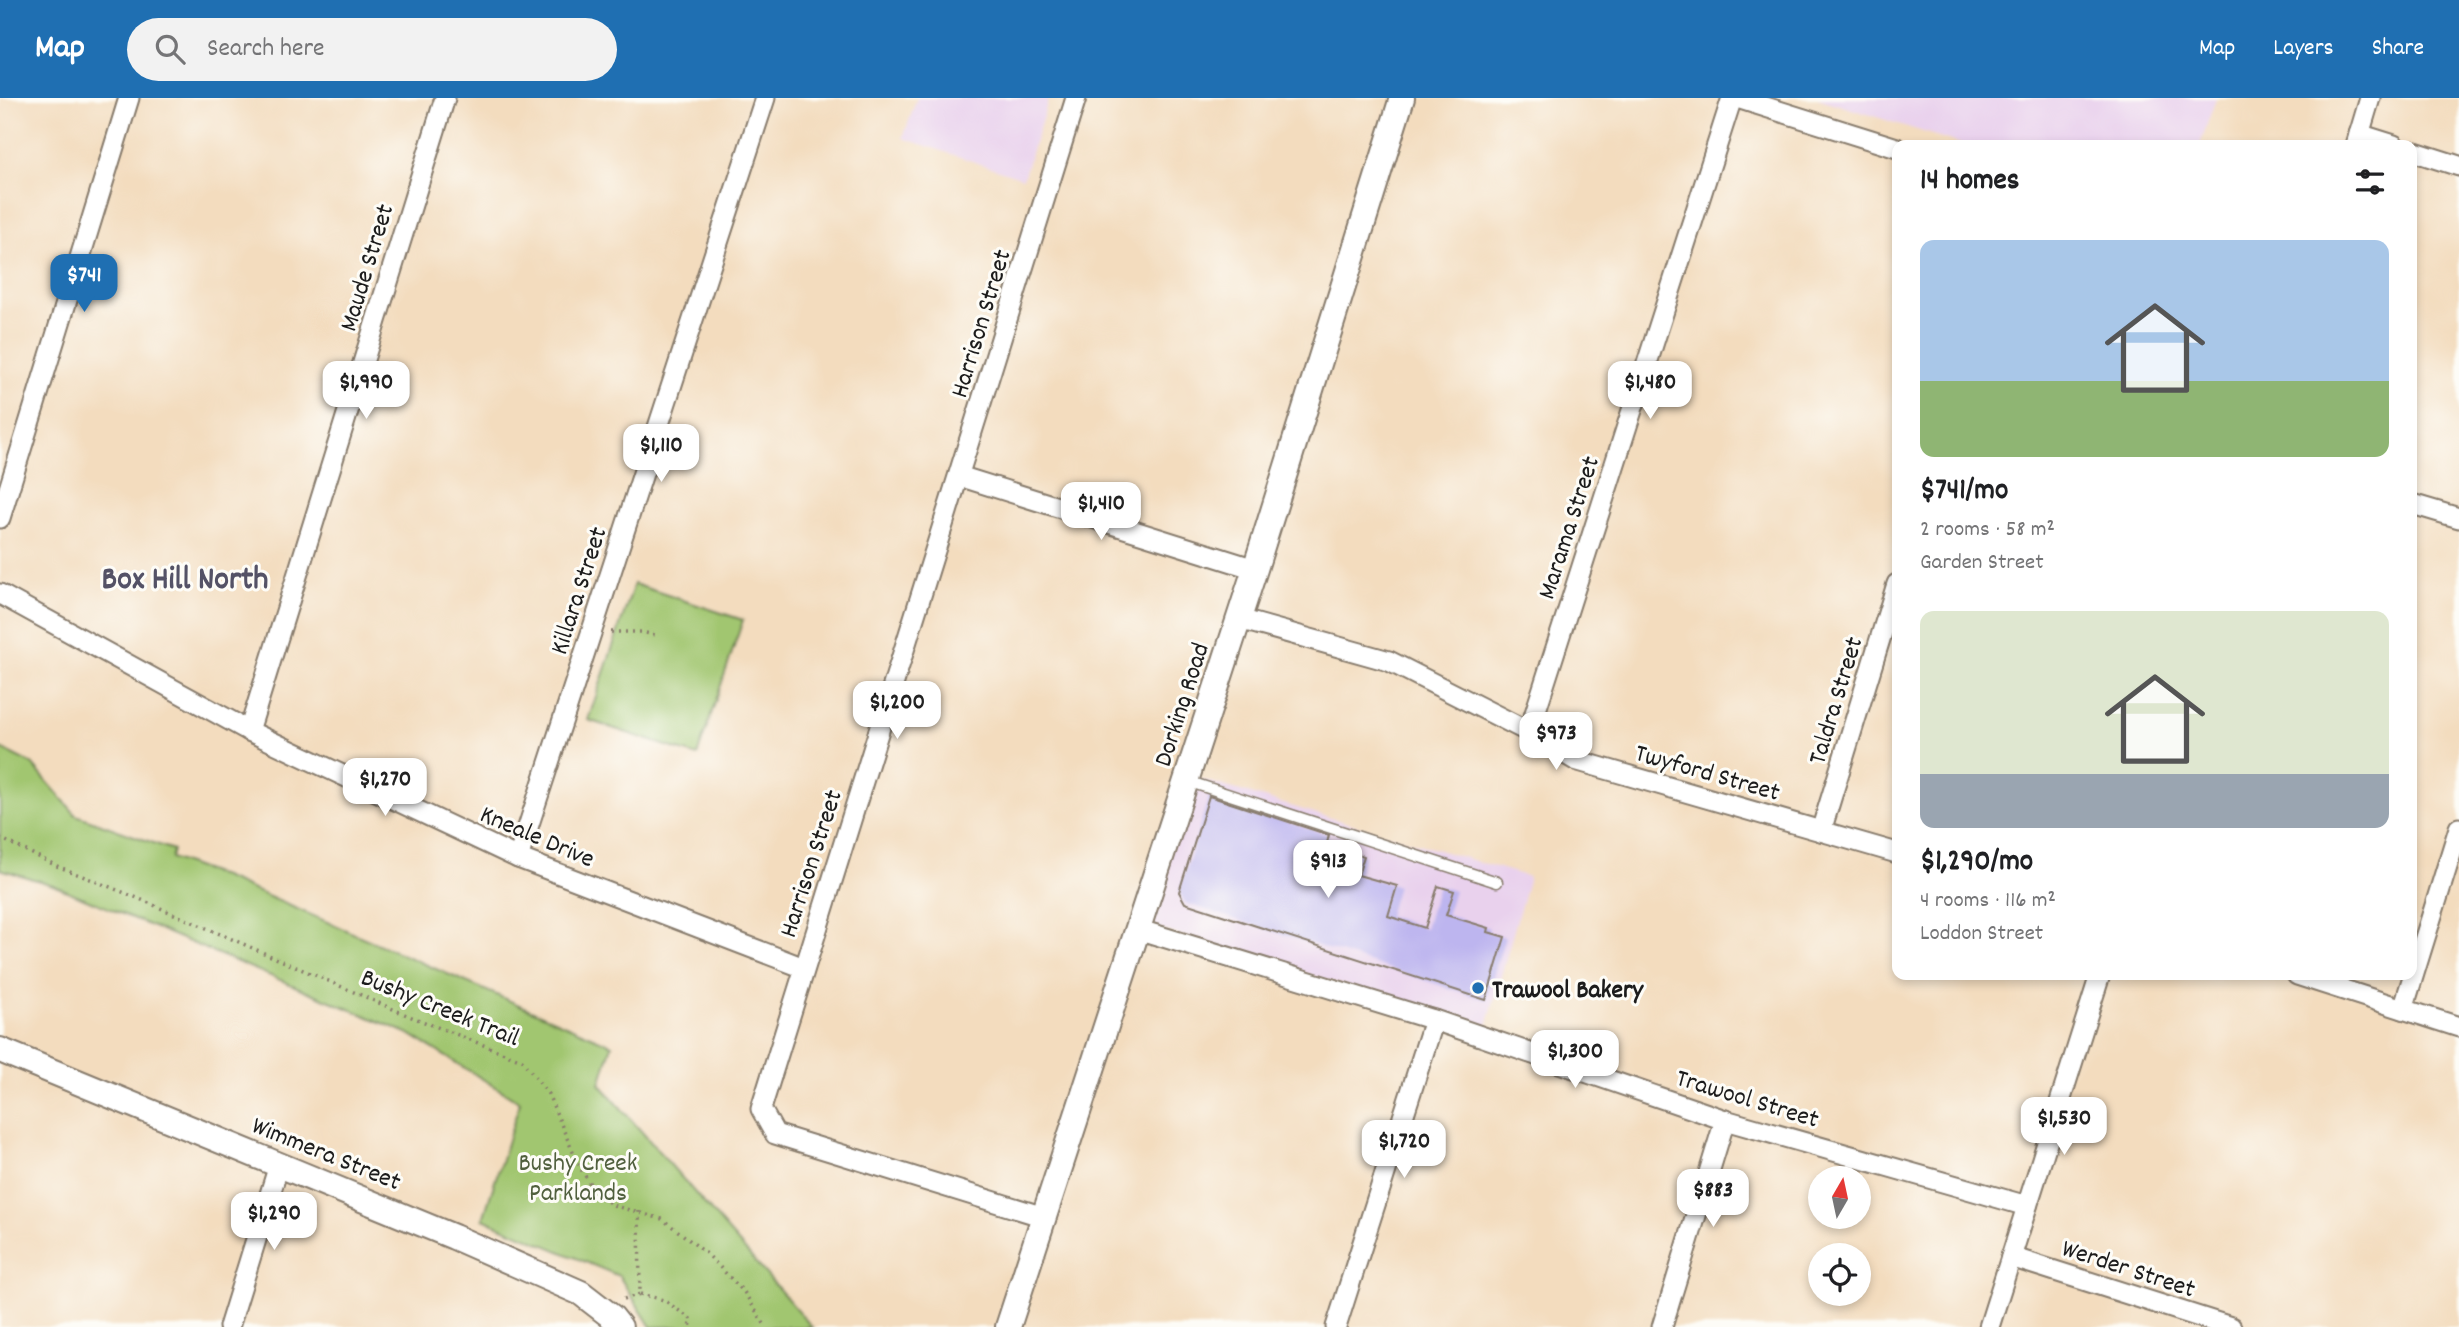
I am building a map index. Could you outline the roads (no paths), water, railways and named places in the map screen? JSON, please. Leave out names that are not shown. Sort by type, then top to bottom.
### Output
[{"type":"street","points":[[0,519],[129,98]]},
{"type":"street","name":"Maude Street","points":[[249,732],[445,98]]},
{"type":"street","name":"Killara Street","points":[[518,858],[765,98]]},
{"type":"street","name":"Harrison Street","points":[[1044,1217],[775,1134],[761,1110],[1076,98]]},
{"type":"street","name":"Dorking Road","points":[[1011,1326],[1255,569],[1402,98]]},
{"type":"street","name":"Marama Street","points":[[1529,732],[1732,98]]},
{"type":"street","points":[[1737,98],[1892,146]]},
{"type":"street","points":[[2357,140],[2370,98]]},
{"type":"street","points":[[2417,153],[2459,166]]},
{"type":"street","points":[[959,476],[1255,569]]},
{"type":"street","points":[[2417,505],[2459,518]]},
{"type":"street","name":"Kneale Drive","points":[[0,594],[249,732],[518,858],[804,968]]},
{"type":"street","name":"Taldra Street","points":[[1821,831],[1892,600]]},
{"type":"street","name":"Twyford Street","points":[[1239,619],[1389,661],[1529,732],[1575,760],[1892,852]]},
{"type":"street","points":[[2417,964],[2459,828]]},
{"type":"street","name":"Trawool Street","points":[[1137,929],[1434,1020],[1725,1120],[2027,1206]]},
{"type":"street","points":[[1989,1327],[2098,980]]},
{"type":"street","points":[[2313,980],[2459,1027]]},
{"type":"street","points":[[2403,1009],[2412,980]]},
{"type":"street","points":[[1336,1327],[1434,1020]]},
{"type":"street","name":"Wimmera Street","points":[[0,1050],[454,1237],[581,1293],[616,1322]]},
{"type":"street","points":[[1662,1327],[1725,1120]]},
{"type":"street","points":[[229,1327],[279,1165]]},
{"type":"street","name":"Werder Street","points":[[2011,1257],[2231,1327]]},
{"type":"lane","points":[[1186,781],[1497,882]]},
{"type":"place","name":"Trawool Bakery","points":[[1478,988]]},
{"type":"district","name":"Box Hill North","points":[[185,576]]},
{"type":"park label","name":"Bushy Creek Parklands","points":[[578,1176]]}]
